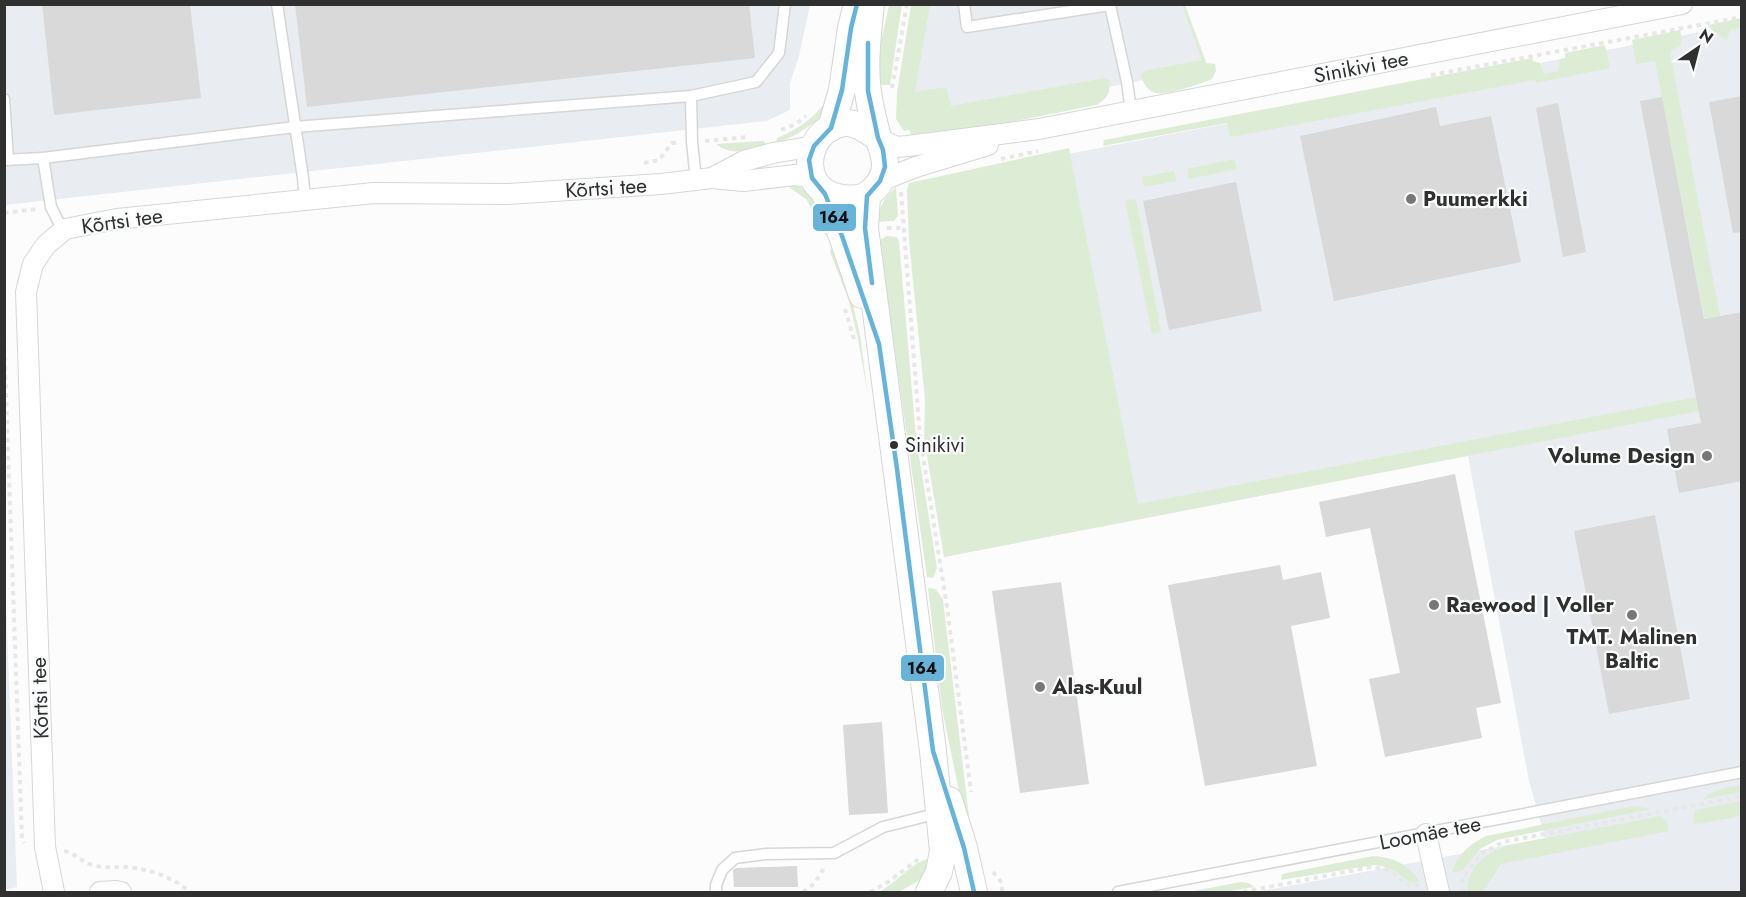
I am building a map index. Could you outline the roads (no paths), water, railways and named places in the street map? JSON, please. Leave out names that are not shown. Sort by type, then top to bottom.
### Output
[{"type":"street","points":[[831,128],[842,90],[857,4]]},
{"type":"street","points":[[868,346],[865,228],[873,189],[885,167],[883,150],[878,138],[879,92],[868,40],[871,4]]},
{"type":"street","name":"Sinikivi tee","points":[[878,138],[896,147],[1039,129],[1682,4]]},
{"type":"street","points":[[878,138],[862,127],[846,123],[831,128],[820,137],[809,160],[842,236],[897,469],[933,751],[942,851],[939,872],[928,892]]},
{"type":"street","name":"Sinikivi tee","points":[[873,189],[916,167],[1039,129]]},
{"type":"street","name":"Kõrtsi tee","points":[[704,179],[744,161],[771,144],[814,146]]},
{"type":"street","name":"Kõrtsi tee","points":[[54,892],[45,847],[26,291],[33,264],[46,245],[65,229],[117,219],[374,193],[507,194],[704,179],[743,181],[795,174],[819,186]]},
{"type":"street","points":[[819,186],[846,199],[873,189]]},
{"type":"street","points":[[933,751],[964,848],[975,892]]},
{"type":"street","points":[[1426,834],[1438,887]]},
{"type":"street","points":[[928,892],[947,888],[961,888],[969,892]]},
{"type":"street","points":[[100,892],[121,892]]},
{"type":"lane","points":[[277,4],[305,200]]},
{"type":"lane","points":[[4,99],[6,160],[43,158],[295,127],[691,96],[756,82],[779,53],[785,4]]},
{"type":"lane","points":[[964,4],[967,27],[1110,5],[1131,111]]},
{"type":"lane","points":[[691,96],[692,142],[704,179]]},
{"type":"lane","points":[[43,158],[51,207],[63,231]]},
{"type":"lane","name":"Loomäe tee","points":[[1118,892],[1742,772]]},
{"type":"lane","points":[[716,892],[716,885],[722,870],[735,858],[766,854],[834,853],[883,827],[939,813]]},
{"type":"place","name":"Puumerkki","points":[[1411,199]]},
{"type":"place","name":"Sinikivi","points":[[894,445]]},
{"type":"place","name":"Volume Design","points":[[1707,456]]},
{"type":"place","name":"Raewood | Voller","points":[[1434,605]]},
{"type":"place","name":"TMT. Malinen Baltic","points":[[1632,615]]},
{"type":"place","name":"Alas-Kuul","points":[[1040,687]]}]
